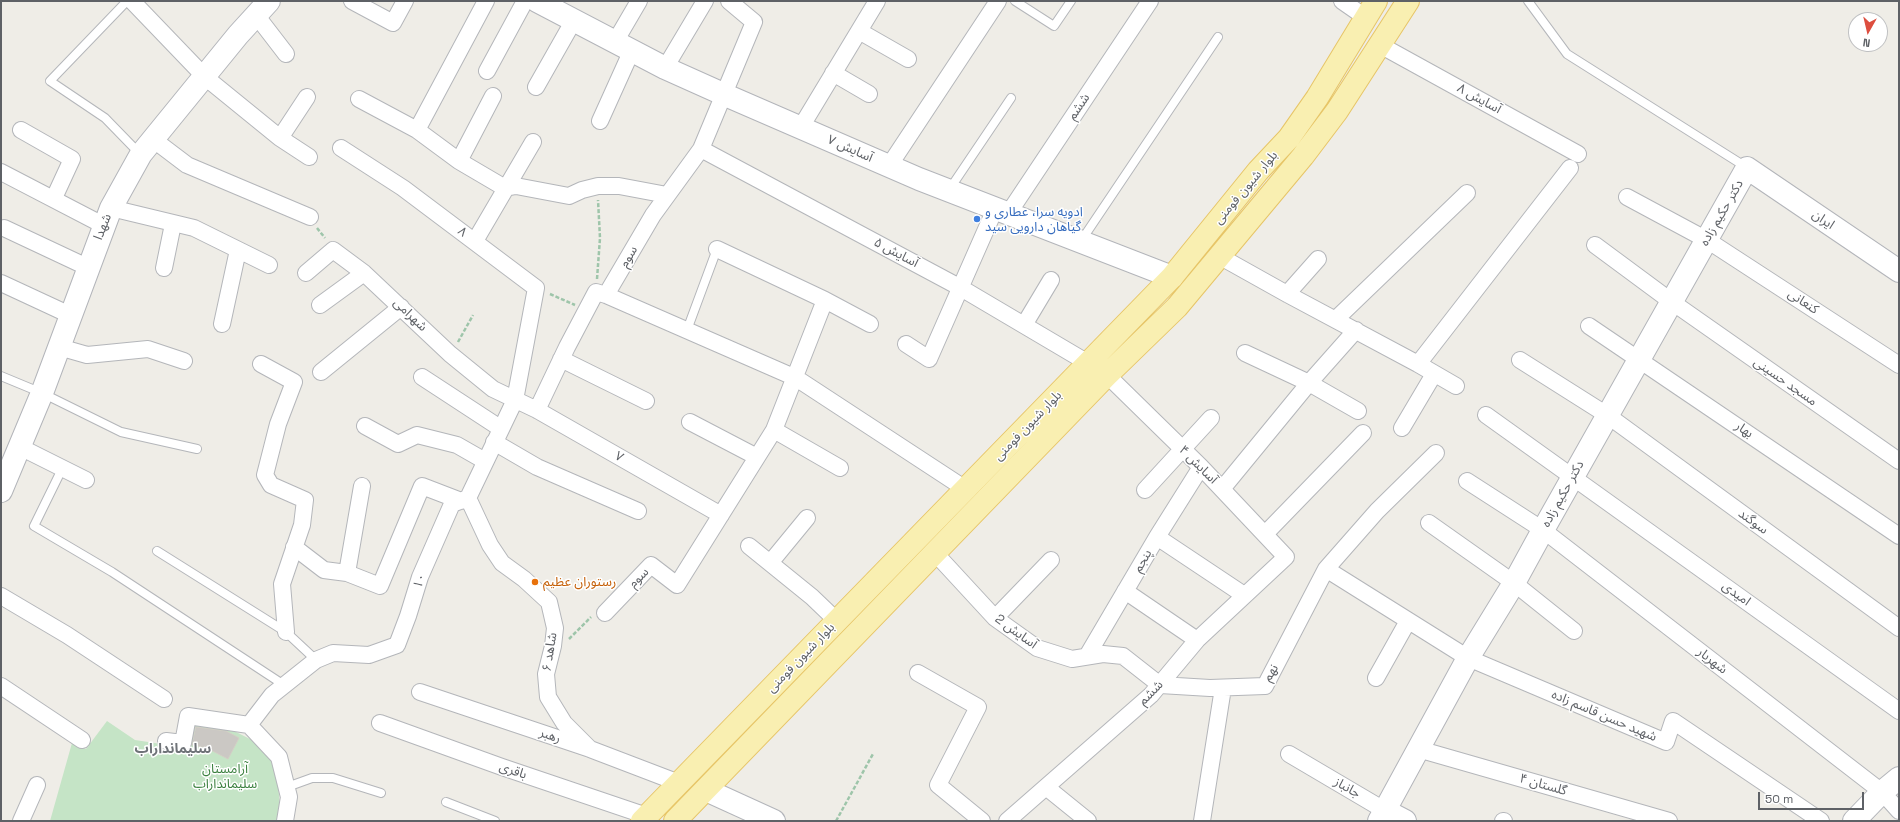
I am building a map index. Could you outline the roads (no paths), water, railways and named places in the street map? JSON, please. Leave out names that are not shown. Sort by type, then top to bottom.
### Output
[{"type":"main road","name":"بلوار شیون فومنی","points":[[674,821],[706,790],[731,761],[1107,375],[1177,307],[1276,188],[1337,111],[1408,1]]},
{"type":"main road","name":"بلوار شیون فومنی","points":[[645,818],[967,490],[1172,277],[1258,171],[1289,138],[1317,98],[1371,9]]},
{"type":"main road","points":[[1258,171],[1276,188]]},
{"type":"street","points":[[132,1],[205,77],[280,138],[309,157]]},
{"type":"street","points":[[352,1],[393,22],[405,1]]},
{"type":"street","points":[[417,130],[486,1]]},
{"type":"street","points":[[487,71],[525,1]]},
{"type":"street","name":"آسایش ۷","points":[[537,1],[565,11],[665,68],[801,128],[948,191],[1172,277]]},
{"type":"street","points":[[600,121],[639,1]]},
{"type":"street","points":[[665,68],[705,1]]},
{"type":"street","points":[[889,166],[998,1]]},
{"type":"street","name":"ششم","points":[[906,344],[929,359],[961,288],[1002,211],[1150,1]]},
{"type":"street","points":[[1342,1],[1371,9]]},
{"type":"street","name":"سوم","points":[[537,410],[586,310],[601,294],[653,215],[701,148],[754,22],[731,2]]},
{"type":"street","points":[[801,128],[859,31],[873,2]]},
{"type":"street","name":"شهدا","points":[[1,491],[42,393],[87,267],[107,217],[147,147],[262,8]]},
{"type":"street","points":[[262,8],[286,54]]},
{"type":"street","points":[[536,88],[565,11]]},
{"type":"street","points":[[859,31],[908,59]]},
{"type":"street","name":"آسایش ۸","points":[[1380,45],[1574,161],[1418,364]]},
{"type":"street","points":[[833,73],[870,94]]},
{"type":"street","points":[[459,161],[493,96]]},
{"type":"street","points":[[280,138],[307,97]]},
{"type":"street","points":[[359,99],[417,130],[459,161],[505,188],[516,186],[569,196],[582,190],[598,186],[619,186],[667,195]]},
{"type":"street","points":[[21,130],[72,159],[54,198]]},
{"type":"street","points":[[475,241],[533,142]]},
{"type":"street","points":[[147,147],[310,217]]},
{"type":"street","name":"۸","points":[[342,148],[402,188],[536,288]]},
{"type":"street","name":"آسایش ۵","points":[[701,148],[961,288],[1088,363]]},
{"type":"street","name":"دکتر حکیم زاده","points":[[1381,815],[1468,658],[1514,583],[1747,168]]},
{"type":"street","name":"ایران","points":[[1747,168],[1899,271]]},
{"type":"street","points":[[1,172],[54,198],[107,217],[173,224],[194,228],[269,265]]},
{"type":"street","points":[[1336,319],[1467,193]]},
{"type":"street","name":"کنعانی","points":[[1627,197],[1707,240],[1899,365]]},
{"type":"street","points":[[164,268],[173,224]]},
{"type":"street","points":[[4,228],[87,267]]},
{"type":"street","name":"مسجد حسینی","points":[[1595,245],[1672,302],[1899,462]]},
{"type":"street","points":[[717,249],[825,300],[870,324]]},
{"type":"street","points":[[222,324],[238,250]]},
{"type":"street","name":"شهرامی","points":[[306,273],[333,250],[364,273],[450,354],[493,389],[515,400]]},
{"type":"street","points":[[1219,256],[1456,386]]},
{"type":"street","points":[[1287,294],[1318,260]]},
{"type":"street","points":[[320,306],[364,273]]},
{"type":"street","points":[[1024,326],[1051,280]]},
{"type":"street","points":[[1,283],[70,315]]},
{"type":"street","name":"۱۰","points":[[249,725],[272,696],[316,660],[333,653],[369,655],[396,645],[408,616],[420,577],[452,504],[465,500],[515,400],[536,288]]},
{"type":"street","points":[[601,294],[796,378],[967,490]]},
{"type":"street","name":"سوم","points":[[605,613],[651,565],[677,585],[774,430],[796,378],[825,300]]},
{"type":"street","points":[[321,372],[401,307]]},
{"type":"street","name":"بهار","points":[[1589,326],[1640,359],[1899,536]]},
{"type":"street","points":[[1222,489],[1308,384],[1356,330]]},
{"type":"street","points":[[59,348],[87,354],[148,349],[184,361]]},
{"type":"street","points":[[1245,353],[1308,384],[1358,412]]},
{"type":"street","points":[[561,359],[646,401]]},
{"type":"street","name":"سوگند","points":[[1520,360],[1607,415],[1899,628]]},
{"type":"street","points":[[260,364],[294,382],[278,424],[265,476],[271,485],[305,500],[302,525],[282,584],[286,632]]},
{"type":"street","points":[[1402,428],[1434,374]]},
{"type":"street","name":"آسایش ۴","points":[[1107,375],[1202,467],[1286,557]]},
{"type":"street","points":[[422,376],[537,467],[638,511]]},
{"type":"street","name":"۷","points":[[515,400],[537,410],[721,516]]},
{"type":"street","name":"امیدی","points":[[1486,415],[1899,711]]},
{"type":"street","points":[[1145,490],[1211,418]]},
{"type":"street","points":[[690,422],[757,456]]},
{"type":"street","points":[[364,426],[398,444],[418,435],[457,445],[485,461]]},
{"type":"street","points":[[774,430],[840,468]]},
{"type":"street","points":[[1264,534],[1363,433]]},
{"type":"street","points":[[20,447],[86,480]]},
{"type":"street","points":[[1436,453],[1377,511],[1326,569],[1468,658]]},
{"type":"street","name":"پنجم","points":[[1087,656],[1157,537],[1202,467]]},
{"type":"street","name":"شهریار","points":[[1467,481],[1543,530],[1882,792],[1899,811]]},
{"type":"street","points":[[347,573],[362,486]]},
{"type":"street","points":[[294,547],[324,570],[347,573],[380,586],[422,486],[465,500]]},
{"type":"street","name":"شاهد ۶","points":[[465,500],[490,545],[502,563],[524,579],[549,602],[555,628],[546,674],[548,697],[564,723],[590,749]]},
{"type":"street","points":[[770,563],[807,518]]},
{"type":"street","points":[[1429,523],[1514,583],[1574,631]]},
{"type":"street","points":[[1157,537],[1244,595]]},
{"type":"street","points":[[749,546],[812,597],[837,621]]},
{"type":"street","name":"آسایش 2","points":[[935,553],[995,618],[1037,648],[1072,659],[1103,654],[1123,656],[1160,685]]},
{"type":"street","name":"ششم","points":[[1007,821],[1151,695],[1197,640],[1286,557]]},
{"type":"street","points":[[995,618],[1051,560]]},
{"type":"street","name":"نهم","points":[[1160,685],[1223,688],[1265,686],[1326,569]]},
{"type":"street","points":[[1125,591],[1197,640]]},
{"type":"street","points":[[1,596],[66,635],[164,700]]},
{"type":"street","points":[[1376,678],[1408,621]]},
{"type":"street","name":"شهید حسن قاسم زاده","points":[[1468,658],[1666,742],[1673,721],[1821,821]]},
{"type":"street","points":[[918,673],[978,707],[938,785],[982,821]]},
{"type":"street","points":[[1,686],[82,740]]},
{"type":"street","points":[[1202,821],[1223,688]]},
{"type":"street","name":"رهبر","points":[[420,692],[590,749],[679,783]]},
{"type":"street","points":[[166,741],[183,744],[188,716],[249,725],[279,757],[289,797],[285,821]]},
{"type":"street","name":"باقری","points":[[380,723],[645,818]]},
{"type":"street","name":"گلستان ۴","points":[[1418,749],[1669,821]]},
{"type":"street","name":"جانباز","points":[[1290,754],[1381,815],[1405,821]]},
{"type":"street","points":[[1854,821],[1882,792],[1899,778]]},
{"type":"street","points":[[22,821],[37,785]]},
{"type":"street","points":[[1046,787],[1088,821]]},
{"type":"street","points":[[706,790],[774,821]]},
{"type":"lane","points":[[127,1],[50,80],[147,147]]},
{"type":"lane","points":[[1015,1],[1054,26],[1071,1]]},
{"type":"lane","points":[[1528,1],[1566,54],[1747,168]]},
{"type":"lane","points":[[1081,242],[1218,37]]},
{"type":"lane","points":[[948,191],[1010,98]]},
{"type":"lane","points":[[687,330],[717,249]]},
{"type":"lane","points":[[1,376],[42,393],[121,432],[197,449]]},
{"type":"lane","points":[[62,469],[34,526],[112,572],[284,685]]},
{"type":"lane","points":[[157,551],[286,632],[316,660]]},
{"type":"lane","points":[[287,787],[312,778],[333,778],[381,793]]},
{"type":"lane","points":[[446,802],[495,821]]},
{"type":"place","name":"ادویه سرا، عطاری و گیاهان دارویی سید","points":[[977,219]]},
{"type":"place","name":"رستوران عظیم","points":[[535,582]]},
{"type":"district","name":"سلیمانداراب","points":[[173,749]]},
{"type":"park label","name":"آرامستان سلیمانداراب","points":[[225,776]]}]
